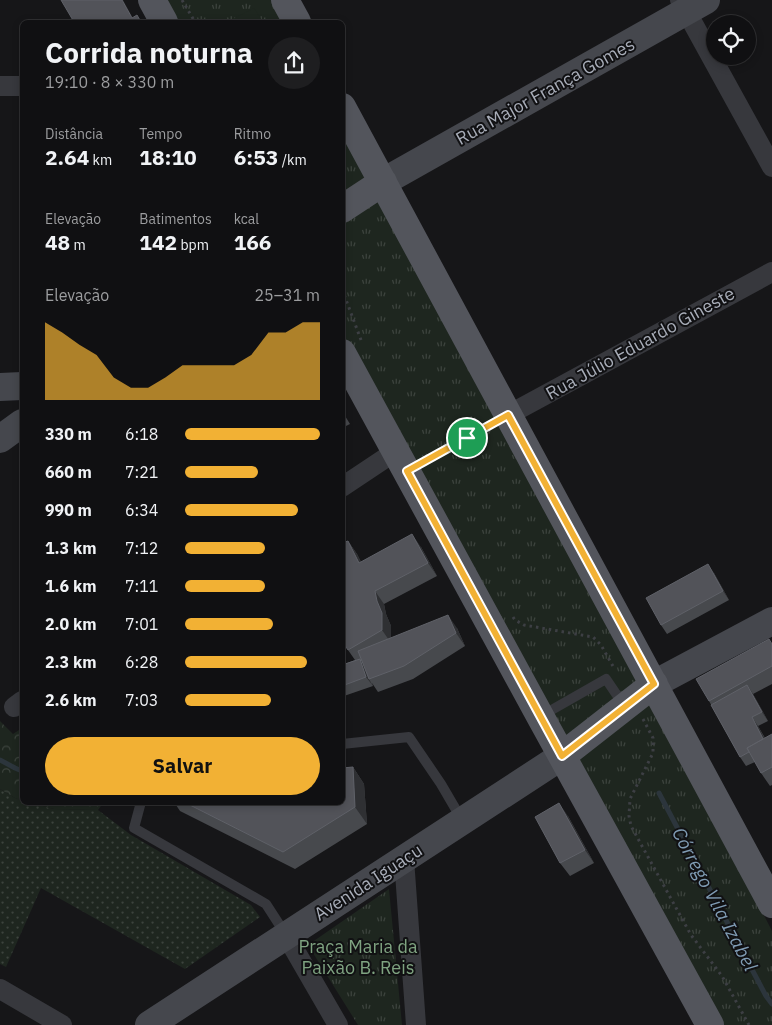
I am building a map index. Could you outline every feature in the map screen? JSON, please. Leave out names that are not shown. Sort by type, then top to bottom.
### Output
[{"type":"main road","points":[[152,0],[163,20]]},
{"type":"main road","points":[[285,0],[296,20]]},
{"type":"main road","name":"Rua Major França Gomes","points":[[383,182],[691,4]]},
{"type":"main road","points":[[345,112],[772,904]]},
{"type":"main road","points":[[345,207],[383,182]]},
{"type":"main road","points":[[352,347],[401,461],[710,1025]]},
{"type":"main road","points":[[0,387],[20,386]]},
{"type":"main road","points":[[0,438],[20,424]]},
{"type":"main road","points":[[562,756],[654,684],[772,621]]},
{"type":"main road","name":"Avenida Iguaçu","points":[[149,1025],[562,756]]},
{"type":"street","points":[[691,4],[772,167]]},
{"type":"street","points":[[0,86],[20,86]]},
{"type":"street","name":"Rua Júlio Eduardo Gineste","points":[[508,415],[772,272]]},
{"type":"street","points":[[345,486],[401,461]]},
{"type":"street","points":[[404,859],[416,1025]]},
{"type":"street","points":[[286,935],[338,1025]]},
{"type":"street","points":[[0,989],[62,1025]]},
{"type":"lane","points":[[540,716],[606,679],[625,708]]},
{"type":"lane","points":[[345,744],[410,737],[463,820]]},
{"type":"lane","points":[[140,805],[134,828],[266,904],[286,935]]},
{"type":"path","points":[[182,0],[194,20]]},
{"type":"path","points":[[345,306],[352,347]]},
{"type":"path","points":[[401,461],[508,415]]},
{"type":"path","points":[[510,612],[515,620],[524,625],[593,637],[601,645],[617,673]]},
{"type":"path","points":[[648,729],[654,738],[653,753],[630,799],[629,816],[631,826],[691,935],[722,976],[749,1025]]},
{"type":"green space","points":[[158,0],[278,0],[288,20],[171,20]]},
{"type":"green space","points":[[254,8],[262,20],[231,20]]},
{"type":"green space","points":[[345,131],[669,729],[772,931],[772,1025],[715,1025],[375,401],[345,341]]},
{"type":"green space","points":[[0,721],[13,734],[20,729],[20,799],[0,789]]},
{"type":"green space","points":[[0,789],[20,799],[20,805],[39,805],[54,809],[98,810],[131,835],[251,905],[260,917],[185,969],[41,888],[6,967],[0,964]]},
{"type":"green space","points":[[39,805],[102,805],[98,810],[54,809]]},
{"type":"green space","name":"Praça Maria da Paixão B. Reis","points":[[389,889],[402,1025],[358,1025],[308,945]]},
{"type":"building","points":[[61,0],[122,0],[132,18],[137,15],[140,20],[73,20]]},
{"type":"building","points":[[412,534],[428,563],[375,591],[382,613],[382,630],[348,650],[345,646],[345,542],[348,541],[359,563]]},
{"type":"building","points":[[708,564],[723,591],[661,625],[646,598]]},
{"type":"building","points":[[448,615],[456,633],[404,666],[369,679],[358,651]]},
{"type":"building","points":[[769,639],[772,644],[772,666],[709,701],[696,679]]},
{"type":"building","points":[[360,659],[366,677],[345,685],[345,664]]},
{"type":"building","points":[[747,685],[762,712],[752,717],[763,739],[747,748],[749,752],[740,757],[711,705]]},
{"type":"building","points":[[772,734],[772,767],[761,773],[747,748]]},
{"type":"building","points":[[353,767],[355,807],[283,852],[190,805],[345,805],[345,768]]},
{"type":"building","points":[[559,803],[585,850],[560,863],[535,817]]},
{"type":"waterway","name":"Córrego Vila Izabel","points":[[0,760],[20,770]]},
{"type":"waterway","name":"Córrego Vila Izabel","points":[[659,793],[766,996],[772,1004]]},
{"type":"route","points":[[508,415],[654,684],[562,756],[407,471],[467,438],[508,415]]}]
